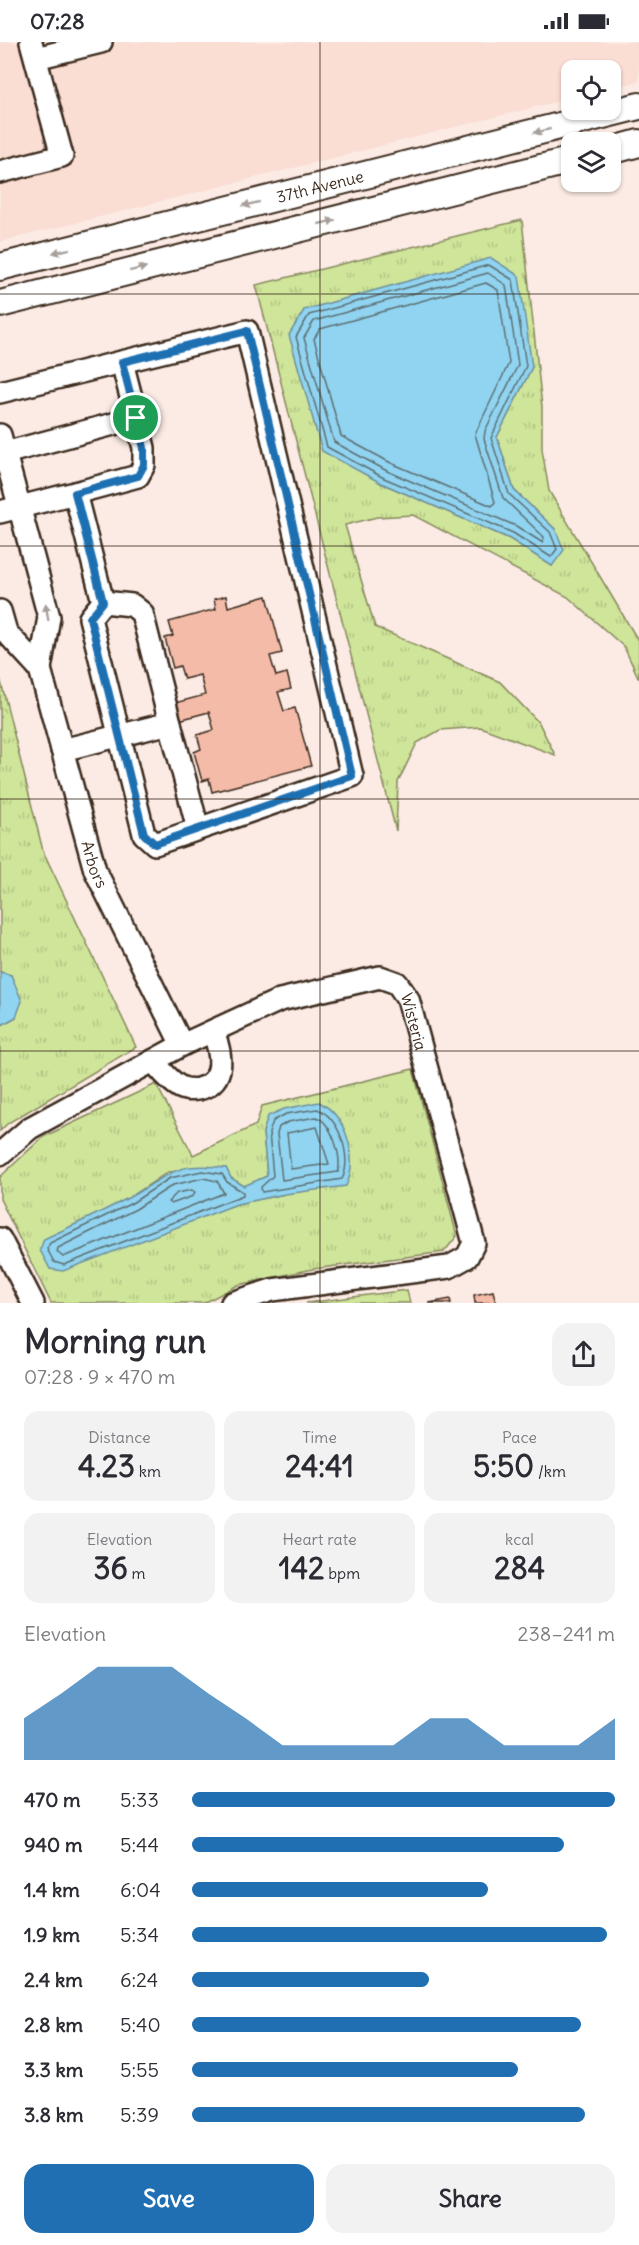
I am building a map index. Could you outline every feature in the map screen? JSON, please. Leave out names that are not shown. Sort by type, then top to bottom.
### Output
[{"type":"main road","name":"37th Avenue","points":[[0,267],[639,106]]},
{"type":"main road","points":[[621,148],[639,144]]},
{"type":"main road","points":[[0,304],[561,163]]},
{"type":"street","points":[[0,172],[62,156],[33,50],[101,42]]},
{"type":"street","points":[[0,392],[247,331],[352,776],[155,844],[144,834],[90,618],[103,602]]},
{"type":"street","points":[[10,510],[138,476],[144,465],[144,448],[122,362]]},
{"type":"street","points":[[2,444],[136,418]]},
{"type":"street","name":"Arbors","points":[[2,444],[10,510],[49,617],[40,669],[95,870],[182,1045]]},
{"type":"street","points":[[75,493],[103,602]]},
{"type":"street","points":[[103,602],[132,605],[142,613],[198,829]]},
{"type":"street","name":"Arbors","points":[[0,611],[6,632],[40,669]]},
{"type":"street","points":[[62,750],[170,723]]},
{"type":"street","name":"Wisteria","points":[[0,1154],[30,1128],[182,1045],[280,1000],[380,977],[397,982],[408,999],[474,1243],[467,1257],[449,1267],[272,1290],[232,1303]]},
{"type":"street","points":[[153,1061],[182,1088],[192,1090],[203,1088],[212,1083],[221,1064],[213,1031]]},
{"type":"street","points":[[0,1239],[33,1303]]},
{"type":"shaded area","points":[[0,42],[639,42],[639,81],[621,86],[621,60],[561,60],[561,101],[0,242]]},
{"type":"green space","points":[[522,220],[542,407],[542,449],[549,491],[639,642],[639,679],[624,647],[568,597],[413,515],[377,517],[345,525],[375,627],[500,682],[539,723],[555,755],[480,727],[440,730],[417,743],[398,782],[396,831],[256,285]],"holes":[[[532,367],[497,437],[514,490],[555,529],[552,566],[510,539],[381,483]]]},
{"type":"green space","points":[[0,678],[43,851],[136,1047],[8,1123],[0,1131],[0,1026],[16,1017],[11,975],[0,972]]},
{"type":"green space","points":[[413,1069],[457,1236],[444,1252],[313,1269],[238,1285],[204,1303],[51,1303],[0,1199],[0,1177],[43,1137],[156,1084],[193,1155],[256,1125],[262,1106]],"holes":[[[263,1132],[285,1194],[237,1204],[188,1221],[129,1198],[168,1172],[226,1168],[231,1178],[244,1186],[267,1176]]]},
{"type":"green space","points":[[407,1290],[410,1303],[306,1303]]},
{"type":"water","points":[[491,258],[519,276],[532,367],[497,437],[514,490],[555,529],[564,550],[552,566],[510,539],[381,483],[322,451],[289,335],[304,310]]},
{"type":"water","points":[[0,972],[11,975],[22,1001],[16,1017],[0,1026]]},
{"type":"water","points":[[319,1102],[337,1117],[348,1139],[351,1163],[346,1186],[285,1194],[237,1204],[63,1271],[50,1269],[40,1250],[44,1239],[118,1204],[172,1172],[194,1167],[226,1168],[231,1178],[244,1186],[267,1176],[263,1132],[268,1116],[284,1109]]},
{"type":"building","points":[[226,596],[228,607],[267,596],[282,653],[270,656],[276,676],[287,673],[291,689],[278,692],[284,711],[295,708],[311,766],[212,792],[209,779],[202,781],[194,752],[201,749],[197,735],[214,730],[209,712],[175,721],[171,704],[205,695],[200,675],[184,679],[180,666],[173,668],[165,638],[173,636],[169,622],[216,609],[214,599]]},
{"type":"building","points":[[493,1291],[496,1303],[475,1303],[474,1295]]},
{"type":"building","points":[[450,1299],[451,1303],[429,1303]]},
{"type":"route","points":[[247,331],[352,776],[155,844],[144,834],[90,618],[103,602],[75,493],[138,476],[144,465],[144,448],[136,418],[122,362],[247,331]]}]
